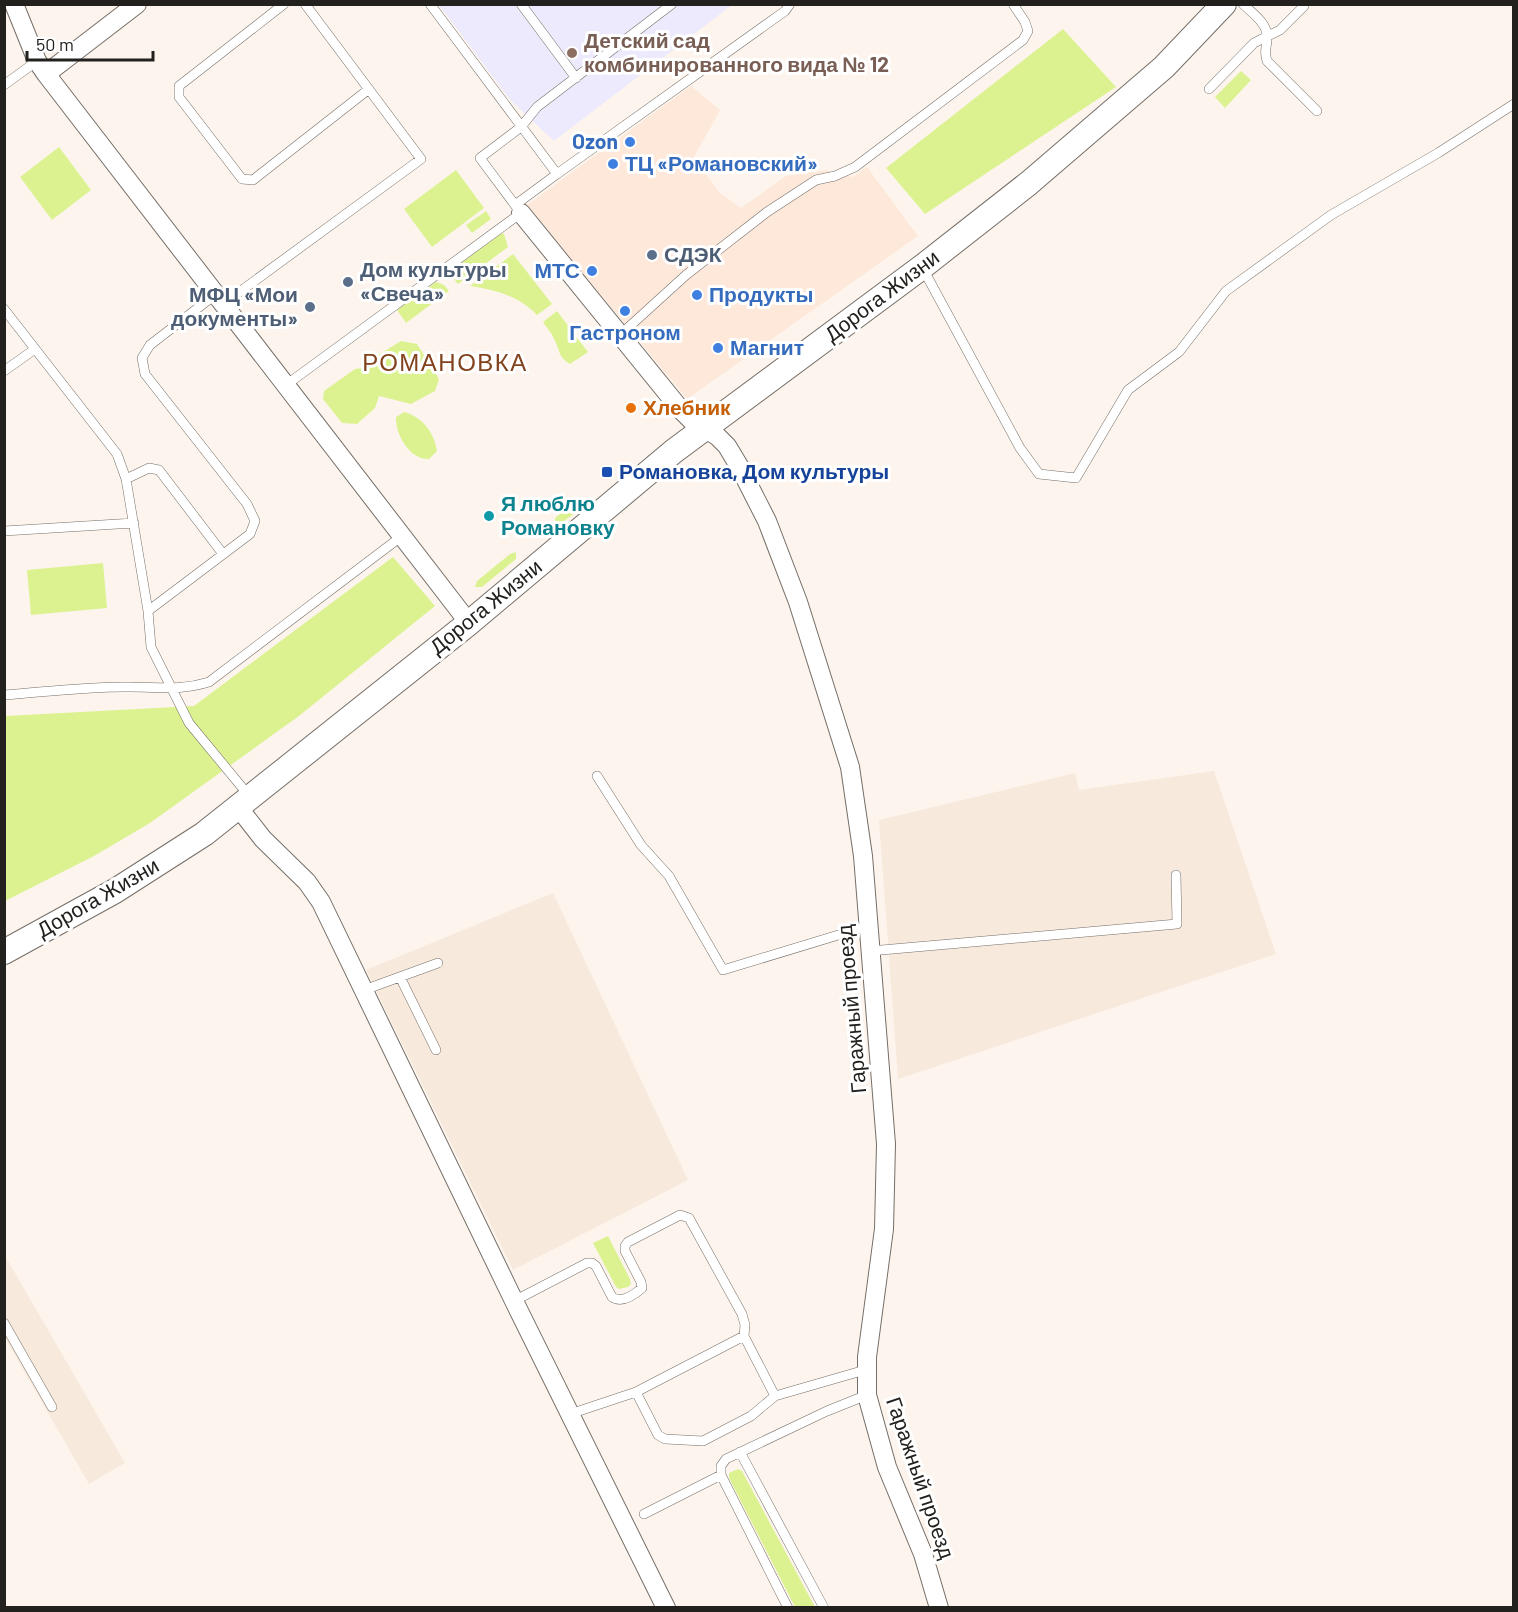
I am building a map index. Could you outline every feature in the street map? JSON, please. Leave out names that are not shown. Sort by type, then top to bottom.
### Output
[{"type":"main road","name":"Дорога Жизни","points":[[6,949],[115,891],[204,834],[469,623],[674,451],[922,267],[1029,183],[1155,75],[1224,4]]},
{"type":"street","points":[[14,4],[42,67],[469,623]]},
{"type":"street","points":[[42,67],[137,4]]},
{"type":"street","name":"Гаражный проезд","points":[[518,209],[681,410],[692,421],[717,436],[739,466],[767,521],[798,602],[849,767],[863,856],[886,1144],[884,1229],[866,1370],[867,1395],[888,1467],[923,1554],[939,1608]]},
{"type":"street","points":[[244,802],[263,839],[307,882],[321,902],[666,1608]]},
{"type":"lane","points":[[284,4],[179,86],[179,97],[242,178],[253,180],[369,89]]},
{"type":"lane","points":[[148,611],[250,534],[255,521],[247,504],[145,374],[142,358],[150,345],[421,159],[305,4]]},
{"type":"lane","points":[[430,4],[557,174]]},
{"type":"lane","points":[[521,4],[576,78]]},
{"type":"lane","points":[[518,209],[480,158],[521,127],[537,106],[672,4]]},
{"type":"lane","points":[[286,386],[518,209],[557,174],[775,18],[790,4]]},
{"type":"lane","points":[[620,334],[686,276],[767,212],[816,180],[835,176],[855,167],[1023,40],[1028,31],[1013,4]]},
{"type":"lane","points":[[1243,4],[1264,26],[1268,36],[1264,51],[1267,61],[1317,111]]},
{"type":"lane","points":[[1209,89],[1254,43],[1280,30],[1304,6]]},
{"type":"lane","points":[[4,85],[42,67]]},
{"type":"lane","points":[[922,267],[1020,448],[1039,474],[1076,478],[1128,390],[1179,352],[1226,291],[1331,214],[1438,153],[1514,104]]},
{"type":"lane","points":[[4,309],[117,454],[126,479],[134,523],[148,611],[151,647],[189,723],[244,802]]},
{"type":"lane","points":[[4,371],[34,349]]},
{"type":"lane","points":[[126,479],[149,468],[159,470],[224,554]]},
{"type":"lane","points":[[4,531],[134,523]]},
{"type":"lane","points":[[4,695],[130,687],[173,689],[209,682],[402,536]]},
{"type":"lane","points":[[597,776],[641,845],[669,876],[723,970],[868,926]]},
{"type":"lane","points":[[870,951],[1177,924],[1176,875]]},
{"type":"lane","points":[[364,990],[438,963]]},
{"type":"lane","points":[[400,977],[436,1050]]},
{"type":"lane","points":[[514,1301],[587,1263],[596,1266],[612,1297],[622,1300],[642,1288],[641,1281],[625,1251],[628,1242],[680,1215],[685,1215],[689,1218],[742,1314],[745,1325],[744,1336],[775,1396]]},
{"type":"lane","points":[[4,1323],[52,1407]]},
{"type":"lane","points":[[570,1414],[636,1392],[744,1336]]},
{"type":"lane","points":[[636,1392],[658,1435],[665,1439],[703,1441],[751,1416],[775,1396],[866,1370]]},
{"type":"lane","points":[[788,1608],[721,1475],[721,1466],[726,1459],[740,1452],[867,1395]]},
{"type":"lane","points":[[740,1452],[824,1608]]},
{"type":"lane","points":[[644,1514],[721,1475]]},
{"type":"shaded area","name":"Детский сад комбинированного вида № 12","points":[[439,5],[732,5],[554,141],[511,101]]},
{"type":"shaded area","points":[[691,86],[720,110],[694,157],[719,192],[741,208],[786,176],[826,170],[853,177],[867,167],[918,236],[687,399],[527,205]]},
{"type":"shaded area","points":[[1214,771],[1276,954],[898,1079],[879,820],[1075,773],[1079,790]]},
{"type":"shaded area","points":[[553,893],[688,1180],[513,1270],[366,970]]},
{"type":"shaded area","points":[[4,1254],[125,1463],[89,1484],[5,1338]]},
{"type":"green space","points":[[1063,29],[1116,87],[925,214],[886,168]]},
{"type":"green space","points":[[1241,71],[1251,80],[1225,108],[1215,97]]},
{"type":"green space","points":[[59,147],[91,190],[52,220],[20,177]]},
{"type":"green space","points":[[456,170],[484,208],[432,247],[404,209]]},
{"type":"green space","points":[[486,211],[491,219],[472,233],[466,225]]},
{"type":"green space","points":[[502,233],[508,247],[458,284],[454,279],[453,269]]},
{"type":"green space","points":[[513,254],[552,304],[537,315],[530,308],[506,295],[470,286]]},
{"type":"green space","points":[[436,282],[444,285],[449,291],[406,323],[397,310]]},
{"type":"green space","points":[[557,311],[588,352],[570,364],[561,356],[553,337],[543,322]]},
{"type":"green space","points":[[401,341],[417,344],[439,379],[435,391],[411,404],[379,396],[375,408],[357,424],[342,423],[323,399],[324,391],[355,369],[371,367],[375,357]]},
{"type":"green space","points":[[404,412],[417,418],[430,432],[437,451],[429,459],[410,451],[401,438],[396,417]]},
{"type":"green space","points":[[578,500],[583,501],[582,508],[560,524],[556,523],[555,518]]},
{"type":"green space","points":[[516,552],[516,559],[482,587],[475,587],[477,581],[510,554]]},
{"type":"green space","points":[[393,557],[435,606],[299,716],[150,823],[94,856],[5,901],[5,716],[194,706]]},
{"type":"green space","points":[[103,563],[107,608],[31,615],[27,570]]},
{"type":"green space","points":[[608,1236],[630,1279],[631,1284],[628,1287],[619,1289],[616,1287],[593,1243]]},
{"type":"green space","points":[[738,1469],[742,1471],[815,1607],[795,1607],[729,1478],[729,1473]]},
{"type":"place","name":"Детский сад комбинированного вида № 12","points":[[572,53]]},
{"type":"place","name":"Ozon","points":[[630,142]]},
{"type":"place","name":"ТЦ «Романовский»","points":[[613,164]]},
{"type":"place","name":"СДЭК","points":[[652,255]]},
{"type":"place","name":"МТС","points":[[592,271]]},
{"type":"place","name":"Дом культуры «Свеча»","points":[[348,282]]},
{"type":"place","name":"Продукты","points":[[697,295]]},
{"type":"place","name":"МФЦ «Мои документы»","points":[[310,307]]},
{"type":"place","name":"Гастроном","points":[[625,311]]},
{"type":"place","name":"Магнит","points":[[718,348]]},
{"type":"place","name":"Хлебник","points":[[631,408]]},
{"type":"place","name":"Романовка, Дом культуры","points":[[607,472]]},
{"type":"place","name":"Я люблю Романовку","points":[[489,516]]},
{"type":"district","name":"РОМАНОВКА","points":[[445,363]]}]
